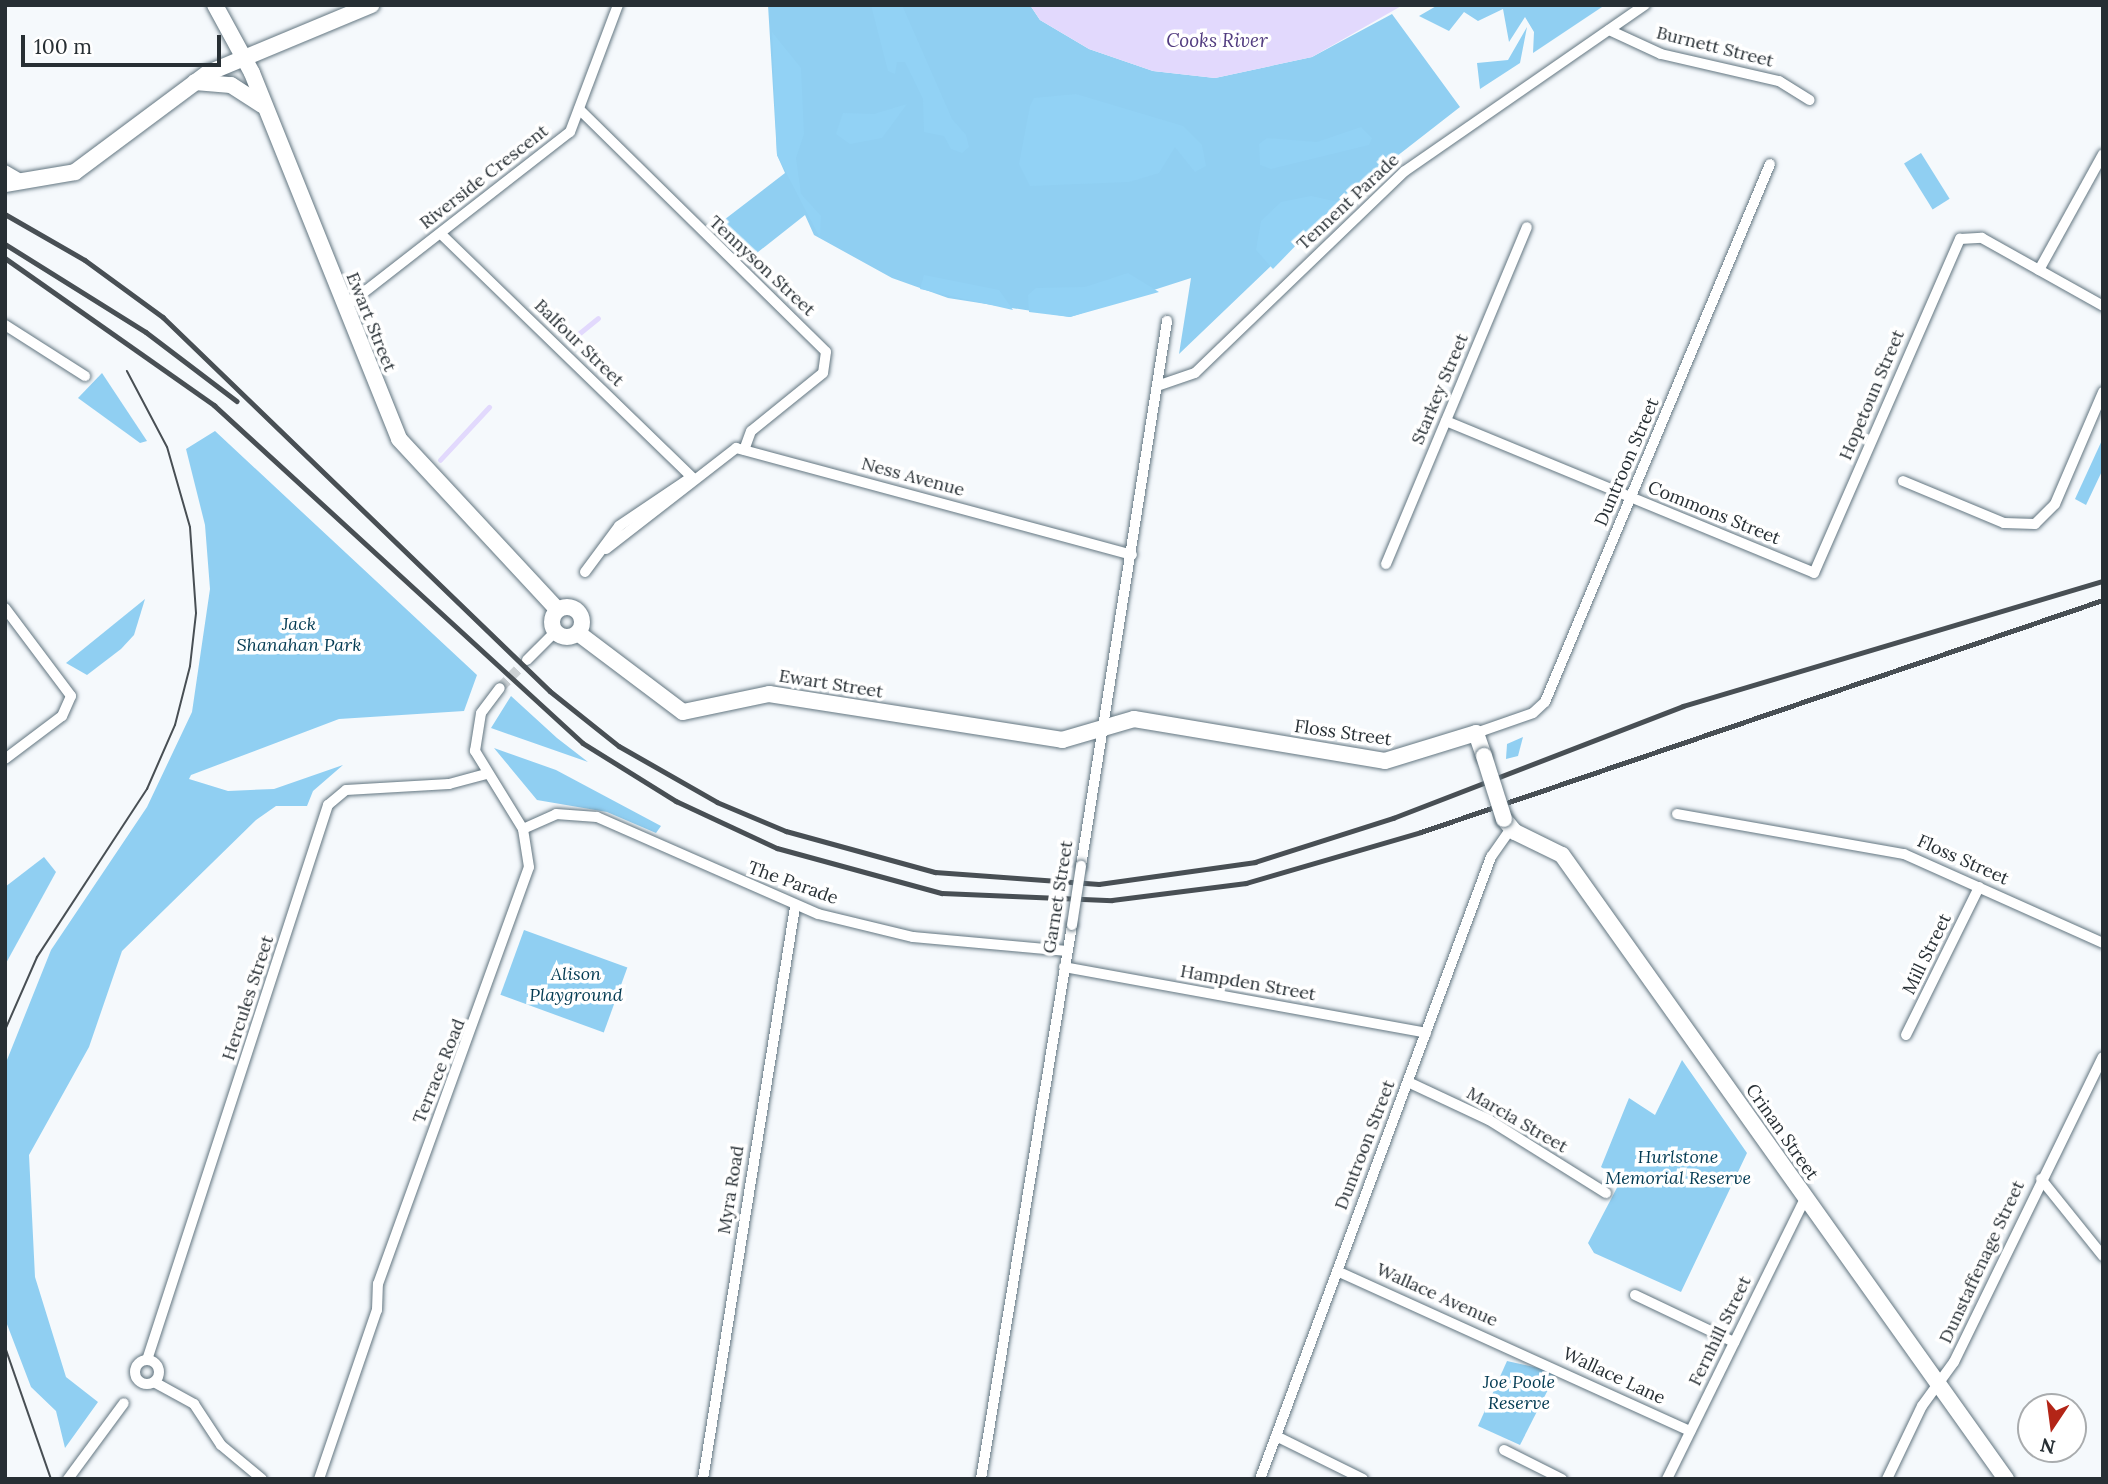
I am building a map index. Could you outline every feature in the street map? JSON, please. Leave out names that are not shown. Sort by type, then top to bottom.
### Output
[{"type":"street","name":"Ewart Street","points":[[215,5],[244,57],[399,439],[558,610],[567,607],[580,614],[578,633],[683,712],[769,694],[1062,740],[1103,728]]},
{"type":"street","points":[[5,184],[83,167],[195,82],[244,57],[372,5]]},
{"type":"street","name":"Riverside Crescent","points":[[345,307],[570,132],[618,5]]},
{"type":"street","name":"Tennent Parade","points":[[1157,386],[1195,373],[1405,171],[1645,5]]},
{"type":"street","name":"Burnett Street","points":[[1609,30],[1661,54],[1779,81],[1810,100]]},
{"type":"street","points":[[195,82],[244,89],[265,107]]},
{"type":"street","name":"Tennyson Street","points":[[579,109],[826,352],[822,373],[751,431],[744,450]]},
{"type":"street","points":[[2103,154],[2039,270],[2103,306]]},
{"type":"street","name":"Duntroon Street","points":[[1476,733],[1541,707],[1770,164]]},
{"type":"street","points":[[5,170],[24,181]]},
{"type":"street","name":"Starkey Street","points":[[1386,564],[1527,227]]},
{"type":"street","name":"Balfour Street","points":[[441,234],[692,477]]},
{"type":"street","name":"Hopetoun Street","points":[[1814,573],[1955,245],[1967,236],[2039,270]]},
{"type":"street","name":"Garnet Street","points":[[981,1479],[1132,555],[1167,321]]},
{"type":"street","points":[[5,325],[85,376]]},
{"type":"street","points":[[1903,481],[2004,523],[2035,524],[2055,504],[2103,392]]},
{"type":"street","name":"Commons Street","points":[[1446,421],[1814,573]]},
{"type":"street","points":[[585,572],[606,549],[725,451],[744,450]]},
{"type":"street","name":"Ness Avenue","points":[[744,450],[1132,555]]},
{"type":"street","points":[[5,608],[71,696],[62,716],[5,759]]},
{"type":"street","points":[[527,660],[555,632],[558,610]]},
{"type":"street","points":[[555,632],[578,633]]},
{"type":"street","name":"Terrace Road","points":[[319,1479],[377,1310],[378,1284],[526,878],[531,852],[523,829],[475,751],[478,723],[500,688]]},
{"type":"street","name":"Floss Street","points":[[1103,728],[1134,719],[1385,761],[1476,733]]},
{"type":"street","points":[[1476,733],[1507,824]]},
{"type":"street","name":"Hercules Street","points":[[154,1382],[141,1383],[135,1375],[147,1360],[328,805],[346,790],[449,784],[487,774]]},
{"type":"street","name":"The Parade","points":[[523,829],[556,814],[597,817],[795,907],[913,937],[1067,951]]},
{"type":"street","name":"Floss Street","points":[[1676,814],[1904,854],[2103,943]]},
{"type":"street","name":"Duntroon Street","points":[[1261,1479],[1491,857],[1507,824]]},
{"type":"street","name":"Crinan Street","points":[[1507,824],[1562,855],[2006,1479]]},
{"type":"street","name":"Mill Street","points":[[1906,1035],[1979,887]]},
{"type":"street","name":"Myra Road","points":[[703,1479],[795,907]]},
{"type":"street","name":"Hampden Street","points":[[1064,968],[1426,1033]]},
{"type":"street","name":"Dunstaffenage Street","points":[[1887,1479],[2103,1056]]},
{"type":"street","name":"Marcia Street","points":[[1408,1082],[1489,1120],[1606,1193]]},
{"type":"street","points":[[2041,1179],[2103,1256]]},
{"type":"street","name":"Fernhill Street","points":[[1667,1479],[1805,1198]]},
{"type":"street","name":"Wallace Avenue","points":[[1337,1271],[1524,1353]]},
{"type":"street","points":[[1635,1295],[1734,1342]]},
{"type":"street","name":"Wallace Lane","points":[[1524,1353],[1690,1431]]},
{"type":"street","points":[[147,1360],[158,1369],[154,1382],[187,1399],[221,1445],[262,1479]]},
{"type":"street","points":[[70,1476],[124,1403]]},
{"type":"street","points":[[1276,1436],[1363,1479]]},
{"type":"street","points":[[1504,1450],[1562,1479]]},
{"type":"green space","points":[[768,5],[1030,5],[1040,20],[1089,49],[1153,71],[1215,78],[1312,57],[1392,14],[1460,107],[1338,202],[1179,354],[1191,278],[1070,317],[948,298],[892,278],[814,235],[805,215],[753,256],[720,223],[785,173],[777,155]]},
{"type":"green space","points":[[1438,5],[1605,5],[1533,53],[1534,32],[1525,17],[1509,42],[1503,9],[1478,21],[1464,12],[1449,31],[1419,16]]},
{"type":"green space","points":[[1527,27],[1520,63],[1480,89],[1477,63],[1508,60]]},
{"type":"green space","points":[[1921,153],[1950,199],[1933,209],[1904,164]]},
{"type":"green space","points":[[102,373],[147,441],[140,443],[78,398]]},
{"type":"green space","name":"Jack Shanahan Park","points":[[215,431],[477,675],[464,711],[339,719],[191,775],[189,779],[228,791],[274,789],[343,765],[313,791],[307,806],[276,806],[256,820],[122,951],[89,1047],[29,1155],[35,1277],[66,1377],[98,1402],[65,1448],[56,1411],[31,1387],[5,1319],[5,1065],[51,950],[147,807],[192,712],[210,589],[205,525],[186,449]]},
{"type":"green space","points":[[2103,438],[2103,469],[2086,505],[2075,499]]},
{"type":"green space","points":[[145,599],[134,635],[121,649],[87,675],[66,663]]},
{"type":"green space","points":[[511,696],[557,738],[588,762],[491,728]]},
{"type":"green space","points":[[1523,737],[1518,756],[1506,759],[1507,744]]},
{"type":"green space","points":[[494,748],[556,770],[661,826],[656,833],[607,812],[537,800]]},
{"type":"green space","points":[[44,857],[56,872],[5,965],[5,887]]},
{"type":"green space","name":"Alison Playground","points":[[524,930],[627,968],[604,1032],[500,995]]},
{"type":"green space","name":"Hurlstone Memorial Reserve","points":[[1682,1060],[1747,1153],[1681,1292],[1594,1253],[1588,1243],[1621,1180],[1601,1167],[1629,1098],[1655,1115]]},
{"type":"green space","name":"Joe Poole Reserve","points":[[1507,1361],[1557,1372],[1520,1445],[1478,1426]]},
{"type":"shaded area","points":[[871,5],[902,5],[952,119],[966,135],[969,147],[962,153],[951,149],[944,136],[924,132],[923,99],[905,62],[897,62],[895,74],[888,71]]},
{"type":"shaded area","points":[[772,32],[801,68],[804,134],[796,158],[801,194],[821,216],[820,238],[777,155]]},
{"type":"shaded area","points":[[1076,94],[1183,126],[1202,145],[1206,166],[1195,172],[1175,147],[1159,173],[1129,182],[1030,186],[1019,164],[1030,106],[1034,98]]},
{"type":"shaded area","points":[[907,104],[882,138],[850,144],[836,134],[843,113],[874,114]]},
{"type":"shaded area","points":[[1361,127],[1372,138],[1369,145],[1271,169],[1260,165],[1259,144],[1267,138],[1317,142]]},
{"type":"shaded area","points":[[1311,196],[1338,202],[1273,269],[1256,250],[1261,221],[1281,202]]},
{"type":"shaded area","points":[[1128,273],[1159,292],[1070,317],[1029,312],[1028,295],[1036,288],[1085,287]]},
{"type":"shaded area","points":[[924,275],[999,290],[1013,310],[920,289]]},
{"type":"water","name":"Cooks River","points":[[1030,5],[1403,5],[1312,57],[1215,78],[1153,71],[1089,49],[1040,20]]},
{"type":"waterway","points":[[576,336],[598,318]]},
{"type":"waterway","points":[[440,460],[489,407]]},
{"type":"tunnel","points":[[500,688],[527,660]]},
{"type":"tram line","points":[[5,1030],[37,957],[147,789],[175,725],[190,666],[196,613],[190,527],[167,447],[127,371]]},
{"type":"tram line","points":[[5,1347],[51,1479]]},
{"type":"railway","points":[[5,214],[85,260],[163,317],[550,691],[619,746],[717,802],[786,831],[935,872],[1099,884],[1255,862],[1393,818],[1683,706],[2103,581]]},
{"type":"railway","points":[[5,244],[146,332],[237,401]]},
{"type":"railway","points":[[5,258],[214,405],[583,743],[676,801],[777,848],[942,893],[1112,900],[1246,883],[1421,832],[2103,600]]}]
